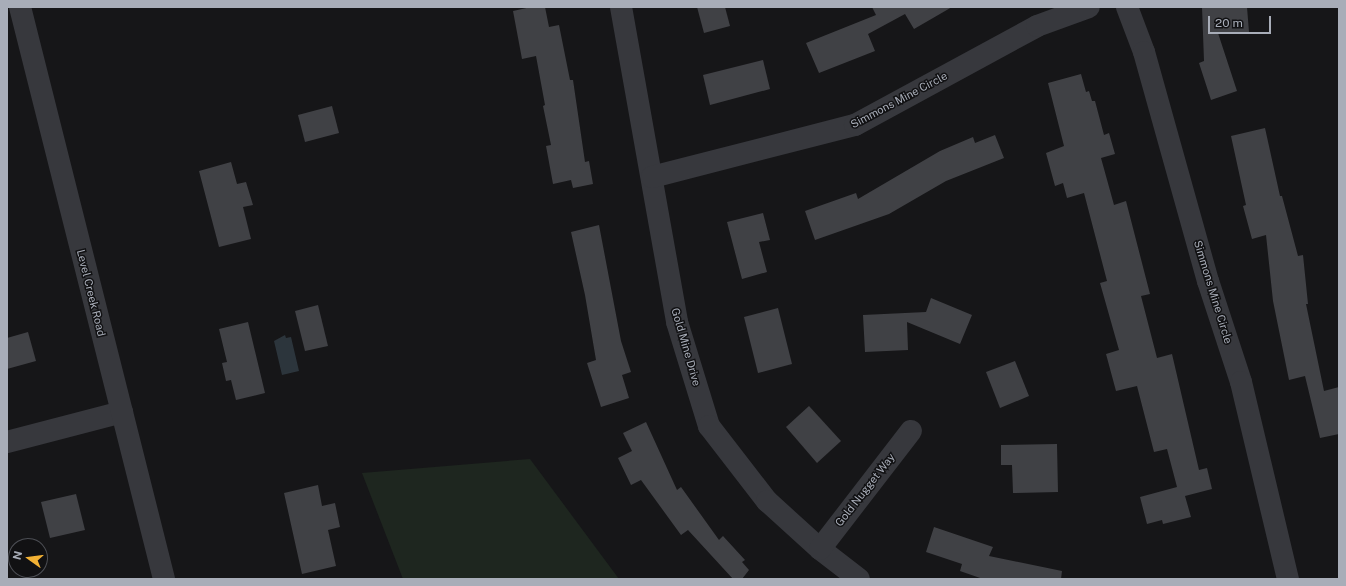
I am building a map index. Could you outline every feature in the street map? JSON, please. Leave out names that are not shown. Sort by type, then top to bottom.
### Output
[{"type":"street","name":"Level Creek Road","points":[[20,7],[164,579]]},
{"type":"street","name":"Gold Mine Drive","points":[[621,7],[677,322],[709,426],[767,501],[820,549],[860,579]]},
{"type":"street","name":"Simmons Mine Circle","points":[[652,177],[855,125],[1037,26],[1089,7]]},
{"type":"street","name":"Simmons Mine Circle","points":[[1127,7],[1144,52],[1208,281],[1241,382],[1288,579]]},
{"type":"street","points":[[7,442],[122,412]]},
{"type":"street","name":"Gold Nugget Way","points":[[820,549],[911,431]]},
{"type":"shaded area","points":[[285,335],[286,338],[291,337],[299,371],[282,375],[274,341]]},
{"type":"shaded area","points":[[530,459],[619,579],[403,579],[362,473]]},
{"type":"building","points":[[531,7],[545,7],[549,27],[559,25],[570,80],[573,80],[585,162],[589,161],[593,184],[573,188],[571,180],[553,184],[546,146],[551,145],[543,106],[545,105],[536,56],[522,59],[513,11]]},
{"type":"building","points":[[697,7],[725,7],[730,26],[704,33]]},
{"type":"building","points":[[872,7],[952,7],[914,29],[905,14],[868,34],[875,51],[819,73],[806,43],[876,15]]},
{"type":"building","points":[[1202,7],[1247,7],[1249,32],[1218,33],[1237,91],[1211,100],[1199,63],[1204,61]]},
{"type":"building","points":[[763,60],[770,89],[710,105],[703,75]]},
{"type":"building","points":[[1081,74],[1086,92],[1089,91],[1092,101],[1095,101],[1104,135],[1109,133],[1115,154],[1101,158],[1114,205],[1126,201],[1150,294],[1141,296],[1157,358],[1172,354],[1199,470],[1207,468],[1212,489],[1185,496],[1191,517],[1163,524],[1162,520],[1147,524],[1140,497],[1177,487],[1167,449],[1154,452],[1137,386],[1116,391],[1106,354],[1119,350],[1100,283],[1107,281],[1084,193],[1067,198],[1063,183],[1055,186],[1046,153],[1064,146],[1048,83]]},
{"type":"building","points":[[332,106],[339,133],[305,142],[298,115]]},
{"type":"building","points":[[1265,128],[1280,196],[1282,196],[1298,256],[1303,255],[1308,304],[1306,304],[1324,391],[1339,387],[1339,434],[1320,438],[1305,376],[1289,380],[1273,301],[1266,235],[1252,239],[1243,206],[1246,205],[1231,136]]},
{"type":"building","points":[[995,135],[1004,158],[946,181],[889,214],[815,240],[805,211],[856,193],[858,199],[940,151],[973,137],[975,143]]},
{"type":"building","points":[[231,162],[237,184],[246,182],[253,205],[243,207],[251,239],[219,247],[199,171]]},
{"type":"building","points":[[763,213],[770,240],[759,242],[767,272],[742,279],[727,222]]},
{"type":"building","points":[[599,225],[621,341],[631,372],[622,375],[629,398],[601,407],[587,363],[596,360],[585,295],[571,232]]},
{"type":"building","points":[[931,298],[972,315],[960,344],[907,322],[908,350],[865,352],[863,315],[926,312]]},
{"type":"building","points":[[318,305],[328,346],[305,351],[295,311]]},
{"type":"building","points":[[778,308],[792,364],[758,373],[744,317]]},
{"type":"building","points":[[248,322],[265,393],[236,400],[231,380],[226,381],[222,363],[227,362],[219,329]]},
{"type":"building","points":[[28,332],[36,361],[7,369],[7,338]]},
{"type":"building","points":[[1015,361],[1029,396],[1000,408],[986,372]]},
{"type":"building","points":[[809,406],[841,441],[817,463],[786,427]]},
{"type":"building","points":[[646,422],[677,490],[681,487],[719,540],[723,536],[745,560],[742,562],[749,570],[742,579],[733,579],[688,530],[681,535],[641,480],[631,485],[618,458],[632,451],[623,433]]},
{"type":"building","points":[[1057,444],[1058,492],[1013,493],[1012,465],[1001,465],[1001,445]]},
{"type":"building","points":[[318,485],[322,506],[335,503],[340,527],[328,530],[336,566],[302,574],[284,493]]},
{"type":"building","points":[[76,494],[85,530],[50,538],[41,502]]},
{"type":"building","points":[[934,527],[993,547],[989,556],[1062,571],[1061,579],[983,579],[960,571],[962,564],[926,552]]}]
